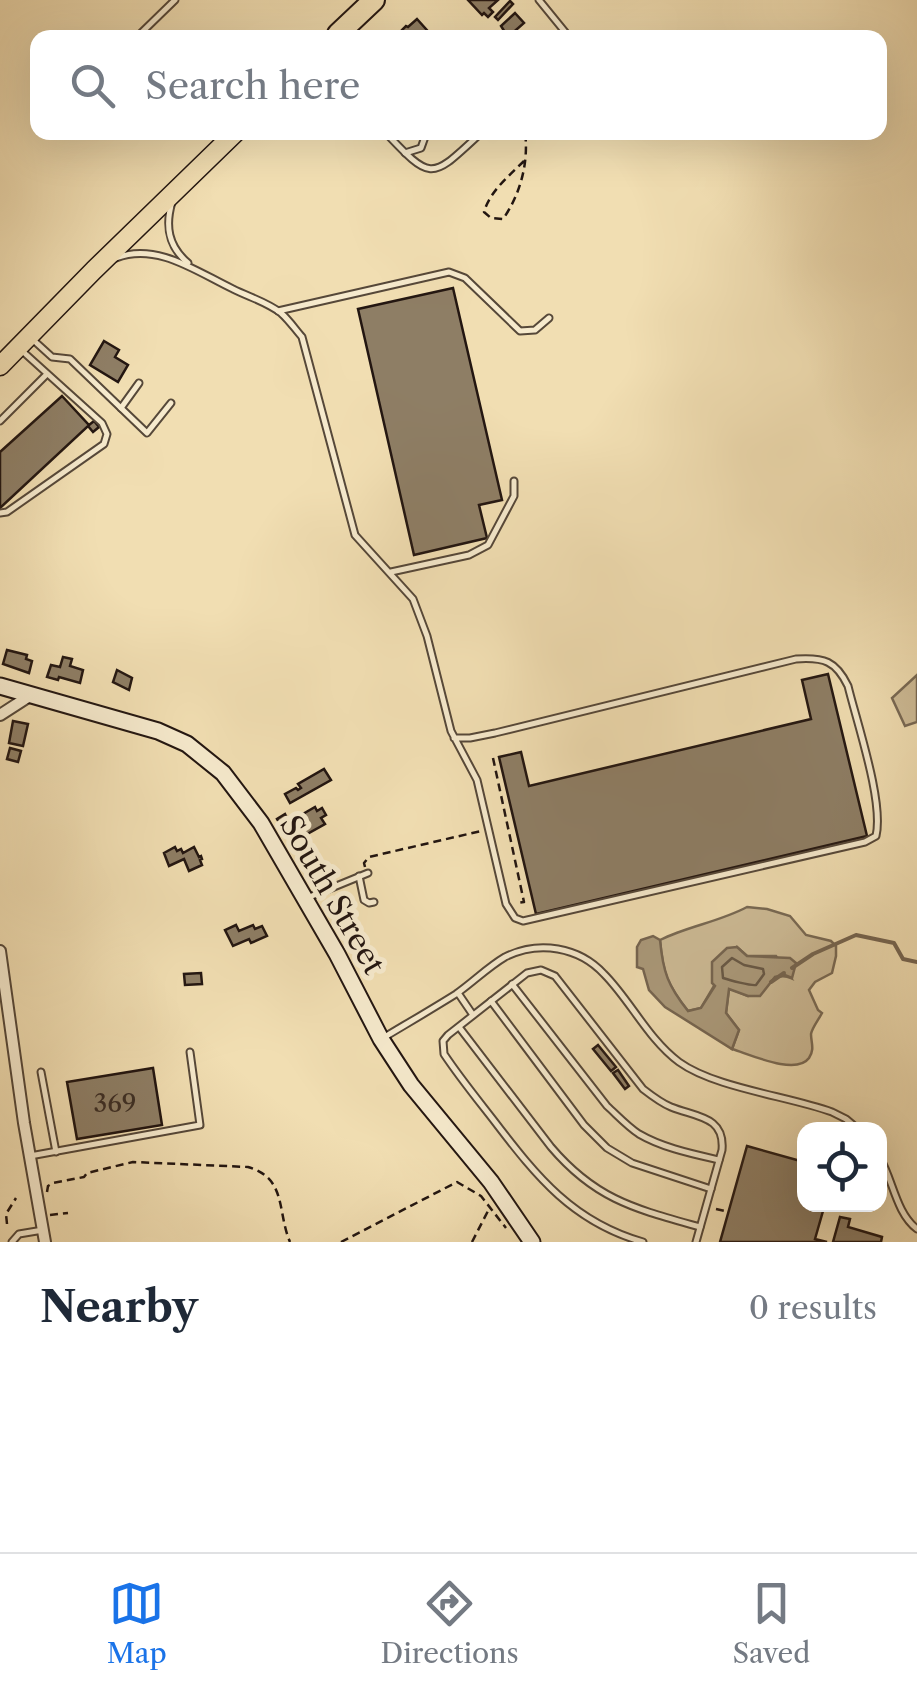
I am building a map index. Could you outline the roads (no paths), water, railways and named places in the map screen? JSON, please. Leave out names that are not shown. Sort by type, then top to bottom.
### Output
[{"type":"highway","points":[[347,30],[374,0]]},
{"type":"main road","points":[[0,366],[228,140]]},
{"type":"street","name":"South Street","points":[[0,686],[158,731],[198,751],[223,773],[248,806],[411,1085],[491,1182],[532,1242]]},
{"type":"street","points":[[0,715],[31,694]]},
{"type":"street","points":[[0,950],[44,1236]]},
{"type":"lane","points":[[144,30],[175,0]]},
{"type":"lane","points":[[539,0],[563,30]]},
{"type":"lane","points":[[393,140],[417,166],[431,170],[442,167],[473,140]]},
{"type":"lane","points":[[405,153],[420,148],[423,140]]},
{"type":"lane","points":[[174,193],[168,214],[170,242],[194,269]]},
{"type":"lane","points":[[100,264],[130,252],[150,253],[259,300],[278,311],[302,337],[355,534],[413,599],[428,636],[454,738],[477,780],[506,904],[515,918],[523,921],[865,842],[876,836],[877,803],[848,686],[841,670],[814,658],[796,659],[470,738],[454,738]]},
{"type":"lane","points":[[278,311],[449,272],[465,278],[520,331],[536,330],[549,318]]},
{"type":"lane","points":[[0,513],[7,512],[104,444],[107,434],[102,423],[47,374],[23,341]]},
{"type":"lane","points":[[23,341],[52,357],[70,359],[147,433],[170,403]]},
{"type":"lane","points":[[0,421],[47,374]]},
{"type":"lane","points":[[122,408],[139,383]]},
{"type":"lane","points":[[390,572],[469,555],[488,545],[514,496],[514,481]]},
{"type":"lane","points":[[304,899],[367,871]]},
{"type":"lane","points":[[359,876],[364,900],[374,902]]},
{"type":"lane","points":[[381,1039],[458,992],[502,959],[517,952],[548,948],[582,955],[606,976],[661,1045],[692,1070],[832,1112],[850,1122]]},
{"type":"lane","points":[[643,1242],[606,1229],[556,1195],[536,1175],[444,1054],[443,1041],[534,970],[554,976],[643,1088],[661,1102],[710,1120],[718,1128],[723,1138],[719,1160],[696,1242]]},
{"type":"lane","points":[[512,984],[623,1121],[655,1141],[719,1160]]},
{"type":"lane","points":[[458,992],[474,1015]]},
{"type":"lane","points":[[491,1001],[584,1125],[607,1148],[632,1163],[711,1189]]},
{"type":"lane","points":[[458,1027],[564,1162],[591,1186],[634,1208],[700,1227]]},
{"type":"lane","points":[[30,1156],[200,1125],[190,1052]]},
{"type":"lane","points":[[41,1072],[56,1152]]},
{"type":"lane","points":[[887,1172],[901,1209],[917,1229]]},
{"type":"lane","points":[[12,1242],[19,1234],[44,1236]]},
{"type":"water","points":[[653,936],[660,940],[671,986],[688,1011],[701,1008],[715,986],[712,962],[727,948],[737,947],[747,956],[790,958],[796,963],[792,978],[775,977],[760,996],[729,989],[726,1013],[739,1030],[732,1049],[665,1007],[649,990],[643,969],[637,967],[637,947],[641,940]]},
{"type":"waterway","points":[[792,968],[856,935],[894,943],[903,959],[917,962]]},
{"type":"waterway","points":[[771,982],[784,973]]}]
